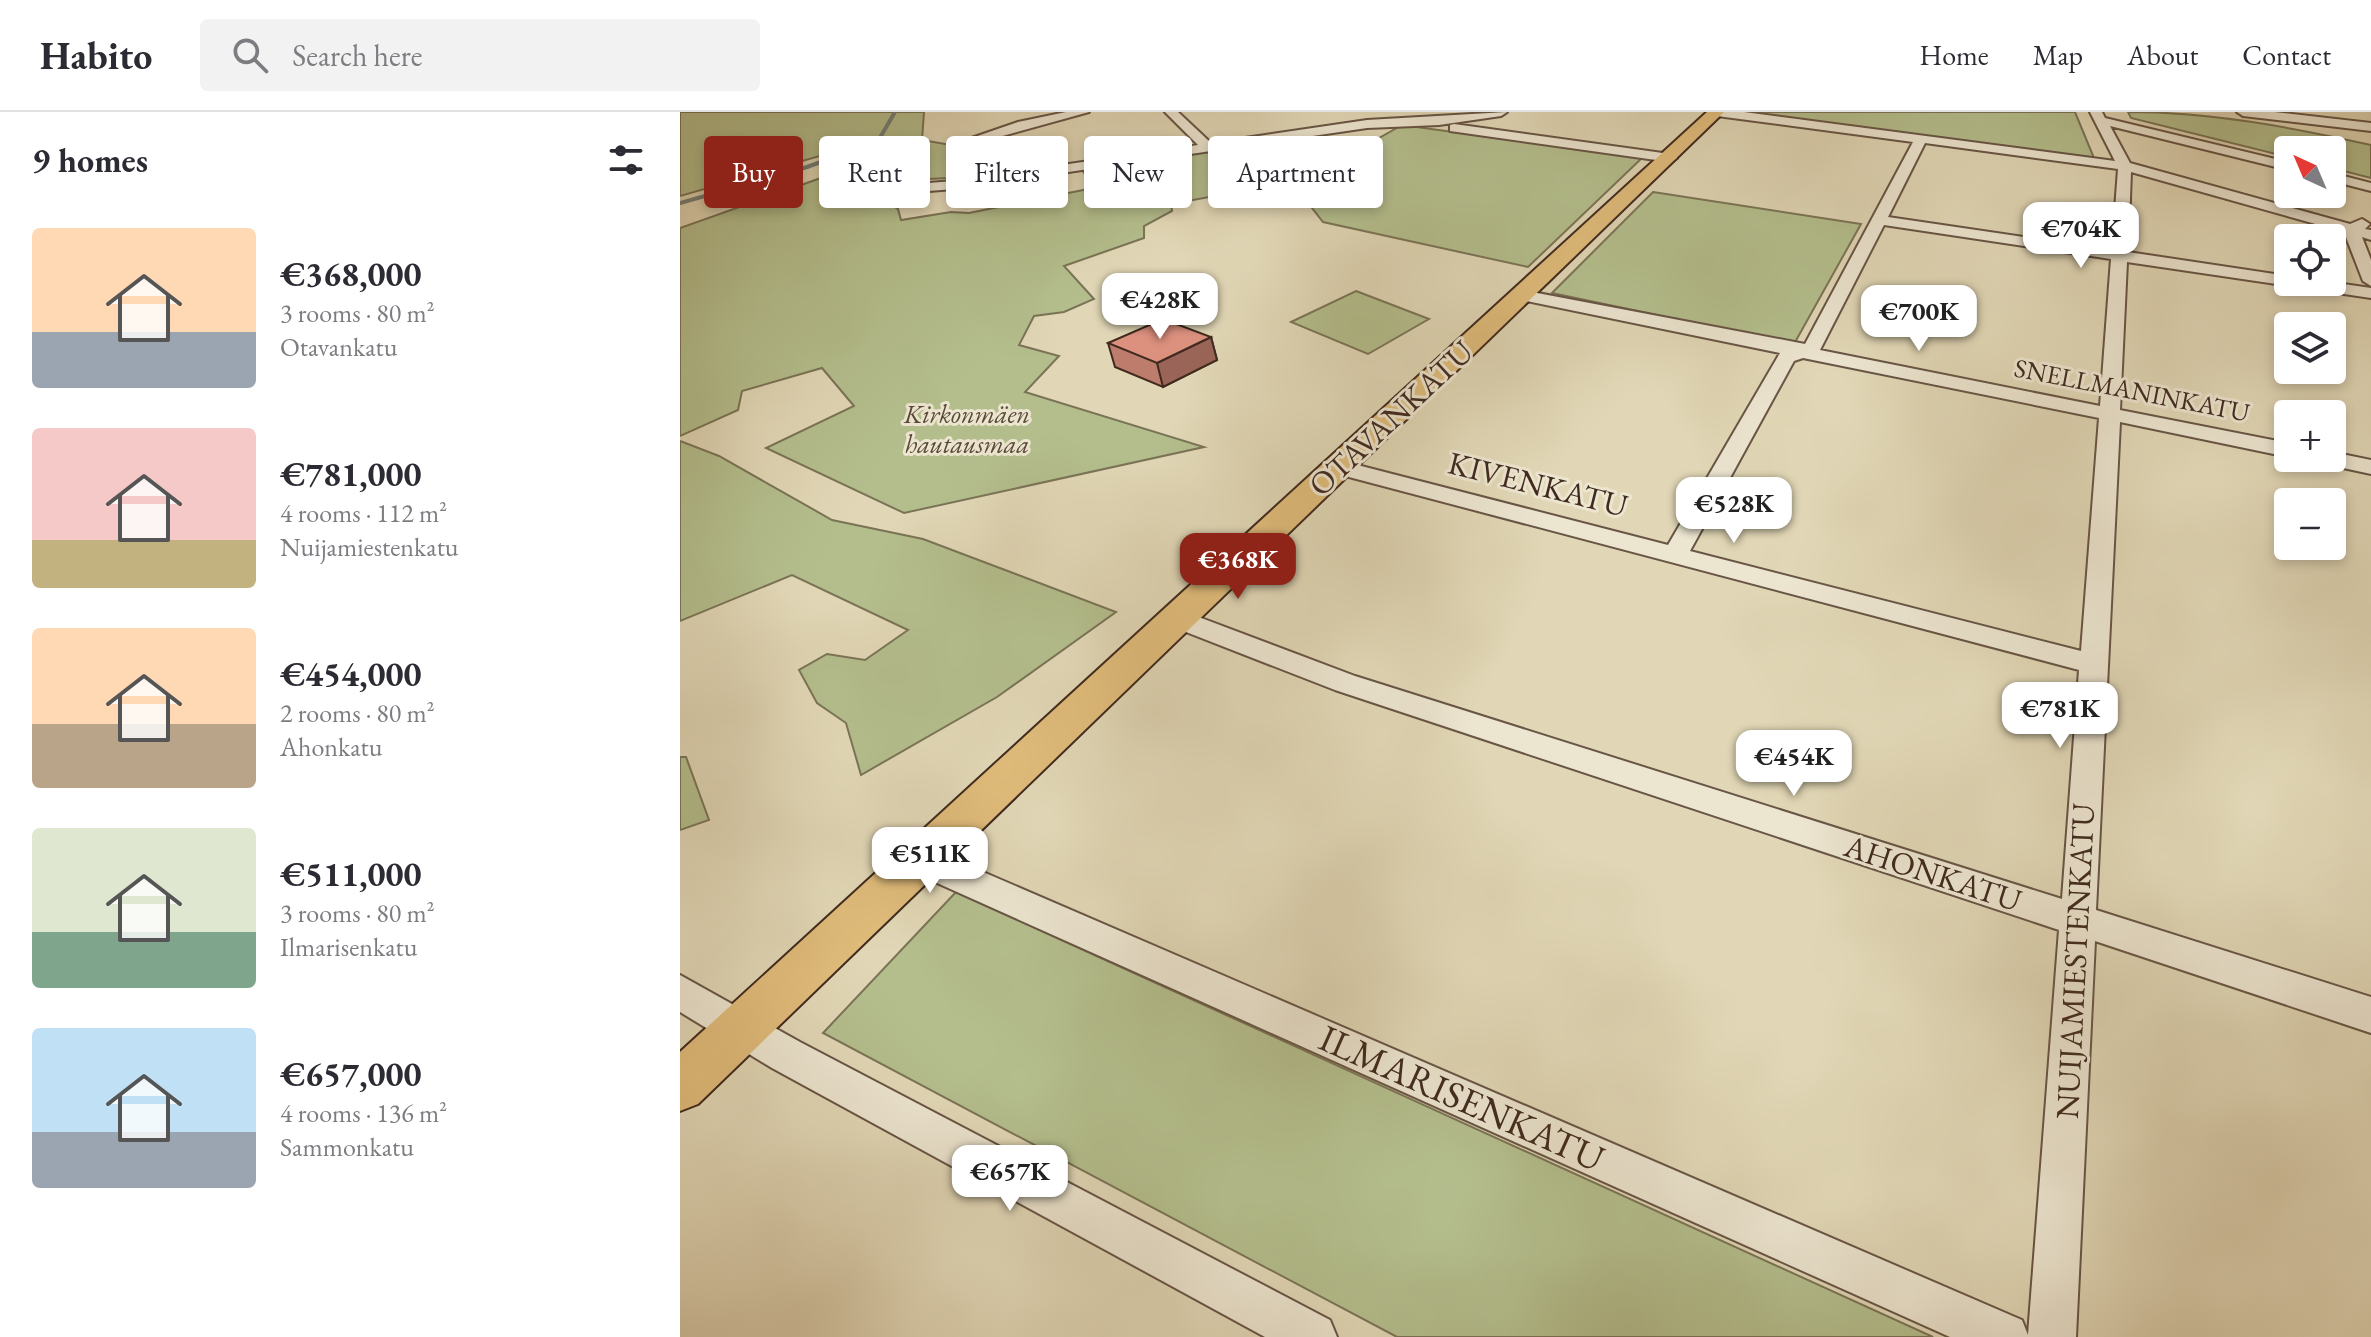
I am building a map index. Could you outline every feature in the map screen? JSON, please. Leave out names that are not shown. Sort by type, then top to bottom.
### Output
[{"type":"main road","name":"OTAVANKATU","points":[[680,1086],[1338,467],[1532,297],[1670,158],[1721,113]]},
{"type":"street","points":[[985,136],[1083,112]]},
{"type":"street","points":[[1171,112],[1208,147]]},
{"type":"street","points":[[1349,112],[1367,124]]},
{"type":"street","points":[[1288,136],[1367,124],[1439,121],[1501,112]]},
{"type":"street","points":[[2243,112],[2371,127]]},
{"type":"street","points":[[2270,115],[2285,112]]},
{"type":"street","points":[[1721,113],[2125,166],[2371,235]]},
{"type":"street","points":[[2098,116],[2125,166]]},
{"type":"street","points":[[2098,116],[2274,162]]},
{"type":"street","points":[[1439,121],[1462,130],[1670,158]]},
{"type":"street","points":[[1675,555],[1787,357],[1812,348],[1921,139]]},
{"type":"street","points":[[930,187],[1208,148]]},
{"type":"street","name":"NUIJAMIESTENKATU","points":[[2052,1337],[2125,166]]},
{"type":"street","points":[[2346,181],[2371,187]]},
{"type":"street","points":[[2351,230],[2371,219]]},
{"type":"street","points":[[1880,220],[2274,279]]},
{"type":"street","points":[[2351,230],[2371,281]]},
{"type":"street","points":[[2346,289],[2371,293]]},
{"type":"street","name":"SNELLMANINKATU","points":[[1532,297],[2274,447]]},
{"type":"street","points":[[2346,462],[2371,467]]},
{"type":"street","name":"KIVENKATU","points":[[1338,467],[2093,664]]},
{"type":"street","name":"AHONKATU","points":[[1178,619],[1345,683],[2371,1015]]},
{"type":"street","name":"ILMARISENKATU","points":[[920,860],[2005,1337]]},
{"type":"street","points":[[680,992],[741,1029],[1313,1337]]},
{"type":"green space","points":[[680,112],[924,112],[922,136],[819,136],[819,156],[803,161],[803,136],[704,136],[704,189],[680,196]]},
{"type":"green space","points":[[1740,112],[2075,112],[2094,158]]},
{"type":"green space","points":[[2128,112],[2190,115],[2329,136],[2274,136],[2274,154],[2131,118]]},
{"type":"green space","points":[[1402,125],[1642,158],[1528,267],[1323,222],[1312,208],[1383,208],[1383,136]]},
{"type":"green space","points":[[2346,140],[2371,145],[2371,178],[2346,172]]},
{"type":"green space","points":[[930,141],[946,144],[946,178],[930,179]]},
{"type":"green space","points":[[1208,150],[1208,197],[1192,200],[1192,152]]},
{"type":"green space","name":"Kirkonmäen hautausmaa","points":[[819,179],[819,208],[896,208],[901,220],[994,208],[1068,208],[1068,193],[1084,190],[1084,208],[1172,208],[1172,211],[1144,226],[1144,238],[1064,266],[1094,299],[1064,312],[1034,316],[1019,345],[1059,356],[1025,392],[1204,447],[904,513],[766,448],[854,406],[822,368],[742,391],[738,410],[680,436],[680,228],[736,208],[803,208],[803,184]]},
{"type":"green space","points":[[1653,192],[1861,224],[1794,344],[1552,293]]},
{"type":"green space","points":[[1356,291],[1429,319],[1368,354],[1291,322]]},
{"type":"green space","points":[[680,441],[719,456],[832,520],[923,539],[1116,612],[997,697],[861,775],[846,723],[817,703],[799,670],[827,654],[865,660],[908,630],[792,575],[680,621]]},
{"type":"green space","points":[[680,757],[686,757],[709,820],[680,830]]},
{"type":"green space","points":[[956,892],[1933,1337],[1397,1337],[823,1033]]},
{"type":"building","points":[[1163,319],[1211,337],[1157,363],[1108,343]]},
{"type":"waterway","points":[[680,203],[807,167],[878,141],[895,112]]}]
